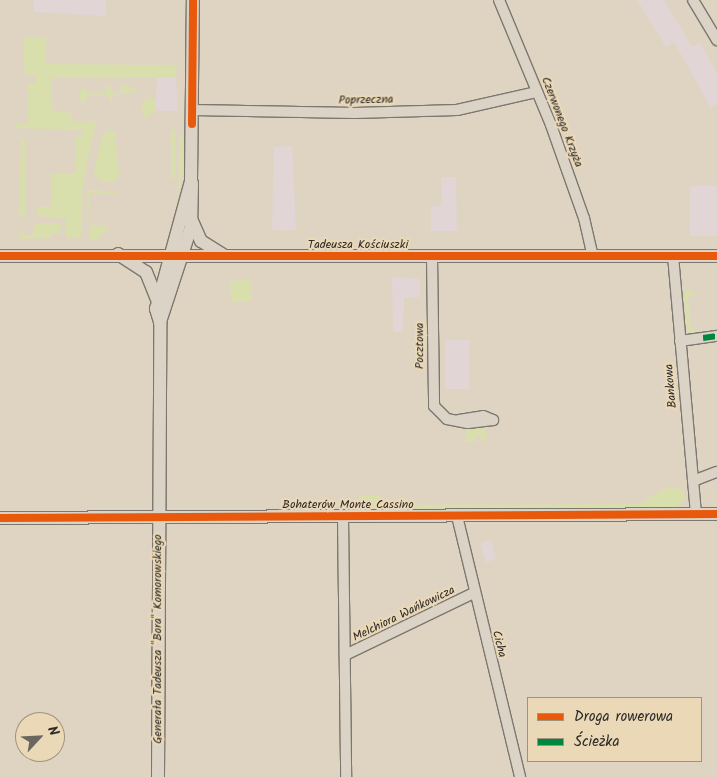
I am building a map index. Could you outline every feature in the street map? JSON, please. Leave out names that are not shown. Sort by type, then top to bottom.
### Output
[{"type":"street","name":"Generała Tadeusza \"Bora\" Komorowskiego","points":[[160,322],[183,255],[192,221],[194,0]]},
{"type":"street","name":"Czerwonego Krzyża","points":[[499,0],[537,92],[584,218],[593,256]]},
{"type":"street","points":[[693,0],[717,40]]},
{"type":"street","name":"Poprzeczna","points":[[193,110],[355,113],[457,110],[537,92]]},
{"type":"street","name":"Generała Tadeusza \"Bora\" Komorowskiego","points":[[158,777],[160,322],[157,299],[192,181]]},
{"type":"street","points":[[192,221],[201,240],[227,256]]},
{"type":"street","points":[[117,254],[146,272],[157,299]]},
{"type":"street","name":"Tadeusza Kościuszki","points":[[0,256],[117,254],[227,256],[717,256]]},
{"type":"street","name":"Pocztowa","points":[[432,256],[433,400],[443,417],[459,420]]},
{"type":"street","name":"Bankowa","points":[[673,256],[696,514]]},
{"type":"street","points":[[680,341],[717,336]]},
{"type":"street","points":[[692,481],[717,472]]},
{"type":"street","name":"Bohaterów Monte Cassino","points":[[0,518],[717,514]]},
{"type":"street","name":"Melchiora Wańkowicza","points":[[343,516],[346,777]]},
{"type":"street","name":"Cicha","points":[[457,516],[474,593],[520,777]]},
{"type":"street","name":"Melchiora Wańkowicza","points":[[345,655],[474,593]]},
{"type":"green space","points":[[23,37],[51,37],[45,38],[46,64],[177,65],[176,78],[52,78],[52,110],[71,113],[72,121],[96,121],[83,182],[81,237],[66,238],[66,219],[38,216],[38,207],[52,206],[52,174],[76,173],[76,135],[83,135],[83,130],[16,128],[16,124],[28,123],[28,83],[36,83],[36,74],[25,75]]},
{"type":"green space","points":[[111,85],[113,93],[120,93],[122,85],[141,91],[113,95],[112,103],[107,95],[87,96],[85,104],[78,99],[82,87],[86,87],[87,94],[106,93],[107,86]]},
{"type":"green space","points":[[157,98],[155,113],[149,113],[145,120],[141,104],[146,99]]},
{"type":"green space","points":[[108,130],[115,131],[119,175],[115,181],[100,182],[94,172],[102,136]]},
{"type":"green space","points":[[171,130],[175,130],[175,178],[171,178]]},
{"type":"green space","points":[[180,131],[184,142],[184,168],[171,221],[178,190]]},
{"type":"green space","points":[[21,138],[25,140],[25,219],[19,215]]},
{"type":"green space","points":[[89,191],[122,193],[89,193],[89,224],[87,195]]},
{"type":"green space","points":[[35,223],[61,223],[60,234],[51,234],[51,238],[20,239],[20,228],[22,236],[33,236]]},
{"type":"green space","points":[[89,225],[108,225],[108,229],[98,239],[90,239]]},
{"type":"green space","points":[[251,280],[252,301],[231,302],[230,281]]},
{"type":"green space","points":[[691,290],[695,295],[688,297],[691,329],[698,331],[691,336],[686,326],[684,292]]},
{"type":"green space","points":[[467,427],[485,428],[487,440],[481,442],[481,436],[476,436],[476,442],[465,442]]},
{"type":"green space","points":[[675,487],[682,490],[686,497],[677,507],[387,509],[388,496],[390,505],[640,504],[663,489]]},
{"type":"green space","points":[[360,496],[380,496],[380,509],[359,507],[356,500]]},
{"type":"building","points":[[34,0],[106,0],[106,16],[34,12]]},
{"type":"building","points":[[637,0],[664,0],[692,47],[700,43],[717,73],[717,104],[711,108],[674,42],[666,47]]},
{"type":"building","points":[[157,78],[176,78],[178,111],[155,111]]},
{"type":"building","points":[[292,146],[296,230],[272,230],[274,147]]},
{"type":"building","points":[[441,177],[456,177],[457,231],[431,231],[431,206],[442,206]]},
{"type":"building","points":[[690,186],[717,186],[717,236],[690,236]]},
{"type":"building","points":[[392,277],[420,279],[420,297],[404,298],[403,332],[393,332]]},
{"type":"building","points":[[445,340],[469,340],[469,389],[445,389]]},
{"type":"building","points":[[491,540],[496,559],[486,562],[480,543]]},
{"type":"marked path","points":[[703,338],[717,336]]},
{"type":"cycle path","points":[[192,124],[193,0]]},
{"type":"cycle path","points":[[0,256],[717,256]]},
{"type":"cycle path","points":[[0,518],[717,514]]}]
